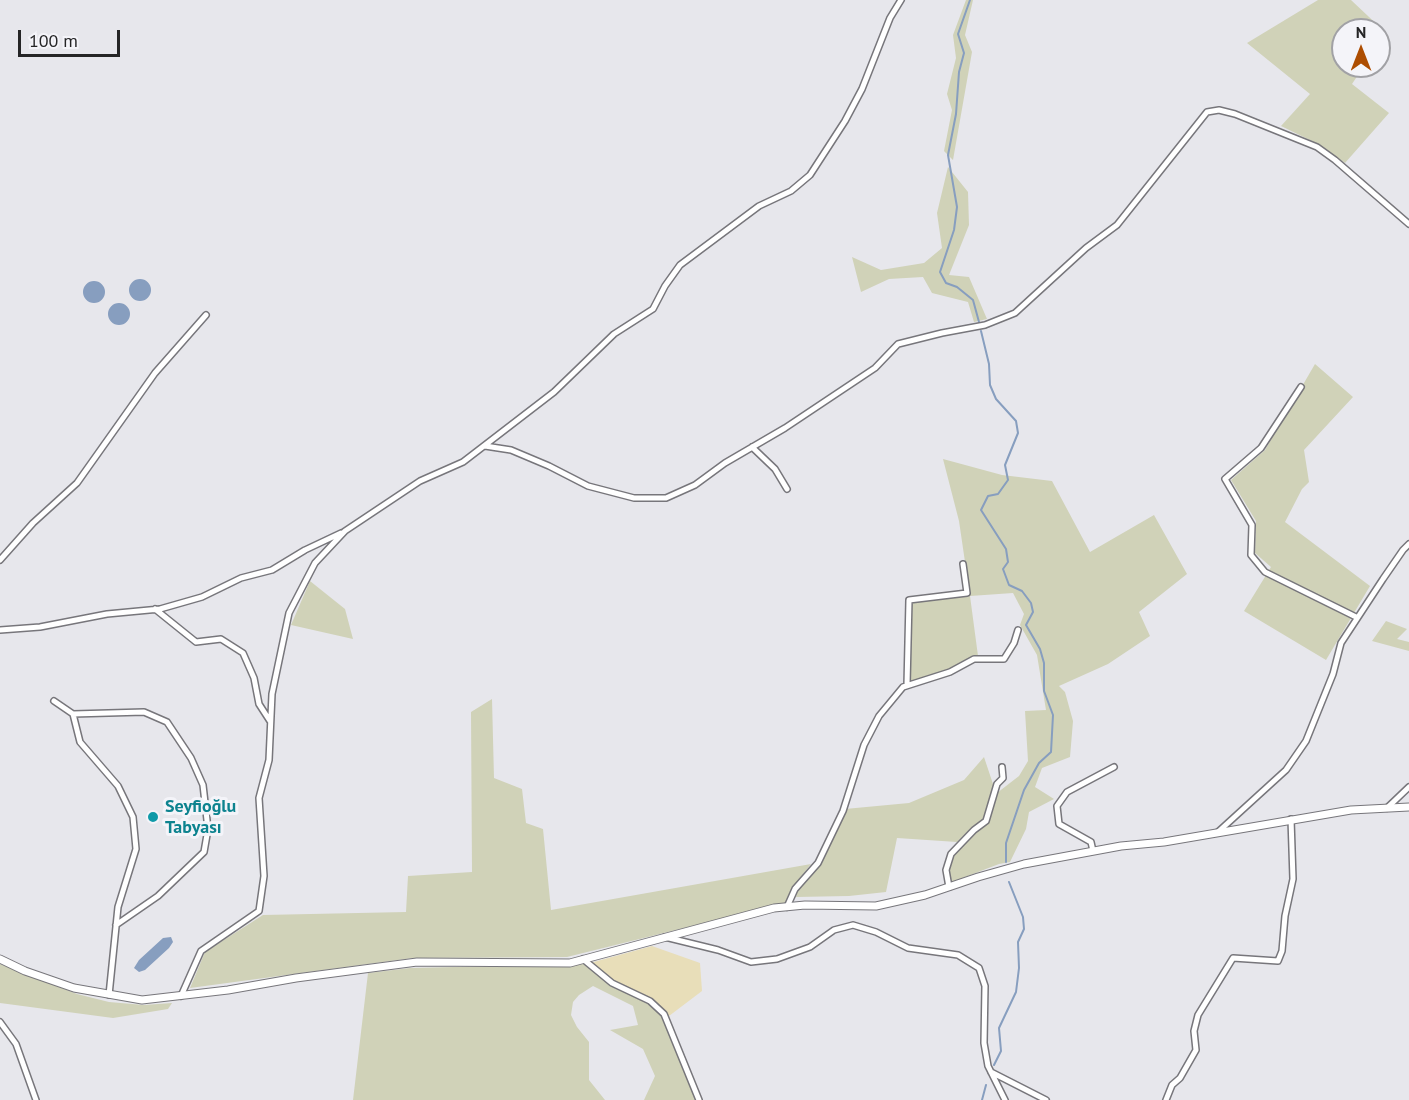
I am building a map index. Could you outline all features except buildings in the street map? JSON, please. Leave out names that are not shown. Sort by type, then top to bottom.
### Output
[{"type":"street","points":[[0,630],[40,627],[107,614],[155,609],[202,597],[241,578],[272,570],[305,550],[345,531],[420,481],[463,462],[554,392],[614,334],[653,309],[665,286],[680,265],[759,206],[791,191],[810,175],[862,89],[890,18],[901,0]]},
{"type":"street","points":[[485,446],[511,450],[588,486],[634,498],[666,498],[676,494],[695,485],[725,463],[826,402],[875,368],[898,344],[985,325],[1015,312],[1086,248],[1117,225],[1207,112],[1220,110],[1235,114],[1317,147],[1409,224]]},
{"type":"street","points":[[0,560],[33,523],[77,483],[155,374],[206,315]]},
{"type":"street","points":[[1301,387],[1261,448],[1225,479],[1252,525],[1251,555],[1265,572],[1356,618]]},
{"type":"street","points":[[752,447],[775,469],[787,489]]},
{"type":"street","points":[[181,996],[201,951],[259,912],[264,876],[259,798],[268,760],[272,694],[289,613],[315,563],[345,531]]},
{"type":"street","points":[[1218,832],[1286,770],[1306,741],[1333,674],[1341,644],[1356,618],[1409,544]]},
{"type":"street","points":[[907,686],[909,600],[967,593],[963,564]]},
{"type":"street","points":[[155,609],[196,642],[221,639],[243,653],[254,678],[259,704],[270,721]]},
{"type":"street","points":[[787,906],[795,889],[818,863],[843,811],[864,745],[879,716],[903,687],[950,672],[974,659],[1004,659],[1014,643],[1018,630]]},
{"type":"street","points":[[54,700],[73,714],[144,712],[167,722],[191,759],[203,785],[208,829],[204,852],[158,896],[116,925]]},
{"type":"street","points":[[73,714],[80,742],[118,786],[133,817],[136,849],[118,907],[109,995]]},
{"type":"street","points":[[949,887],[946,870],[951,854],[986,821],[997,784],[1003,778],[1002,767]]},
{"type":"street","points":[[1093,851],[1091,842],[1059,824],[1057,806],[1067,792],[1114,767]]},
{"type":"street","points":[[1387,808],[1409,787]]},
{"type":"street","points":[[0,959],[25,971],[74,988],[142,1000],[417,962],[570,963],[774,908],[876,906],[925,895],[1024,864],[1093,851],[1164,842],[1352,810],[1409,807]]},
{"type":"street","points":[[1166,1100],[1172,1085],[1179,1078],[1196,1050],[1194,1031],[1198,1015],[1233,958],[1278,962],[1282,951],[1285,916],[1293,879],[1291,819]]},
{"type":"street","points":[[663,937],[718,950],[751,962],[777,959],[810,947],[834,930],[853,926],[876,932],[908,948],[958,955],[978,969],[985,986],[984,1042],[991,1072],[1005,1100]]},
{"type":"street","points":[[583,959],[612,983],[650,1000],[664,1014],[699,1100]]},
{"type":"street","points":[[0,1022],[16,1044],[36,1100]]},
{"type":"street","points":[[991,1072],[1046,1100]]},
{"type":"green space","points":[[966,0],[973,0],[965,35],[972,52],[953,160],[944,151],[952,110],[947,94],[956,58],[953,35]]},
{"type":"green space","points":[[1318,0],[1351,0],[1370,18],[1331,18],[1331,78],[1356,78],[1352,84],[1389,113],[1345,163],[1318,144],[1281,126],[1310,94],[1247,43]]},
{"type":"green space","points":[[948,167],[968,192],[969,225],[949,275],[969,277],[987,319],[974,322],[968,302],[932,293],[923,277],[889,279],[861,292],[852,257],[881,270],[924,263],[942,248],[937,213]]},
{"type":"green space","points":[[1315,364],[1353,397],[1304,450],[1309,482],[1302,489],[1285,522],[1370,586],[1326,660],[1244,611],[1271,567],[1255,553],[1256,521],[1231,480],[1265,450]]},
{"type":"green space","points":[[943,459],[1002,475],[1052,481],[1090,552],[1154,515],[1187,574],[1139,612],[1150,636],[1108,664],[1059,686],[1065,692],[1073,721],[1070,757],[1042,768],[1035,787],[1054,799],[1029,812],[1026,829],[1010,862],[952,882],[948,869],[954,854],[976,832],[988,824],[997,793],[1019,776],[1028,761],[1025,711],[1046,710],[1037,655],[1020,625],[1024,614],[1013,593],[970,596],[959,521]]},
{"type":"green space","points":[[310,581],[345,609],[353,639],[291,625]]},
{"type":"green space","points":[[970,596],[978,656],[950,670],[909,683],[911,602]]},
{"type":"green space","points":[[1386,621],[1407,629],[1397,639],[1409,642],[1409,651],[1372,641]]},
{"type":"green space","points":[[492,699],[494,778],[522,789],[526,823],[543,829],[551,910],[811,864],[793,887],[785,903],[567,957],[413,958],[190,988],[205,952],[263,915],[406,912],[408,876],[472,872],[471,712]]},
{"type":"green space","points":[[984,757],[994,787],[985,819],[973,826],[957,842],[897,838],[886,892],[849,896],[796,897],[798,889],[821,864],[845,809],[909,803],[964,780]]},
{"type":"green space","points":[[0,964],[77,994],[109,1002],[144,1005],[172,1003],[168,1009],[113,1018],[0,1003]]},
{"type":"green space","points":[[587,964],[648,1002],[661,1015],[696,1100],[644,1100],[655,1076],[643,1049],[610,1030],[638,1025],[633,1006],[593,986],[573,1002],[571,1015],[589,1042],[589,1080],[605,1100],[353,1100],[368,973],[410,968]]},
{"type":"sand","points":[[652,946],[700,963],[702,991],[669,1016],[654,1000],[612,981],[590,963]]},
{"type":"water","points":[[140,279],[148,282],[151,290],[148,298],[140,301],[132,298],[129,290],[132,282]]},
{"type":"water","points":[[94,281],[102,284],[105,292],[102,300],[94,303],[86,300],[83,292],[86,284]]},
{"type":"water","points":[[119,303],[127,306],[130,314],[127,322],[119,325],[111,322],[108,314],[111,306]]},
{"type":"water","points":[[171,937],[173,942],[169,948],[145,970],[139,972],[134,968],[139,960],[163,938]]},
{"type":"waterway","points":[[970,0],[958,34],[964,53],[959,72],[956,114],[948,155],[957,207],[954,230],[940,272],[946,283],[957,287],[973,300],[979,322]]},
{"type":"waterway","points":[[981,331],[989,364],[990,385],[996,399],[1016,421],[1018,433],[1005,465],[1008,480],[998,494],[988,496],[981,510],[1006,549],[1008,562],[1003,569],[1009,585],[1022,591],[1031,603],[1033,612],[1026,625],[1040,649],[1044,663],[1044,691],[1053,715],[1051,752],[1039,763],[1024,790],[1006,843],[1006,862]]},
{"type":"waterway","points":[[994,1065],[1001,1051],[999,1028],[1016,992],[1019,968],[1018,942],[1024,929],[1023,917],[1009,882]]},
{"type":"waterway","points":[[982,1100],[986,1085]]},
{"type":"place","name":"Seyfioğlu Tabyası","points":[[153,817]]}]
